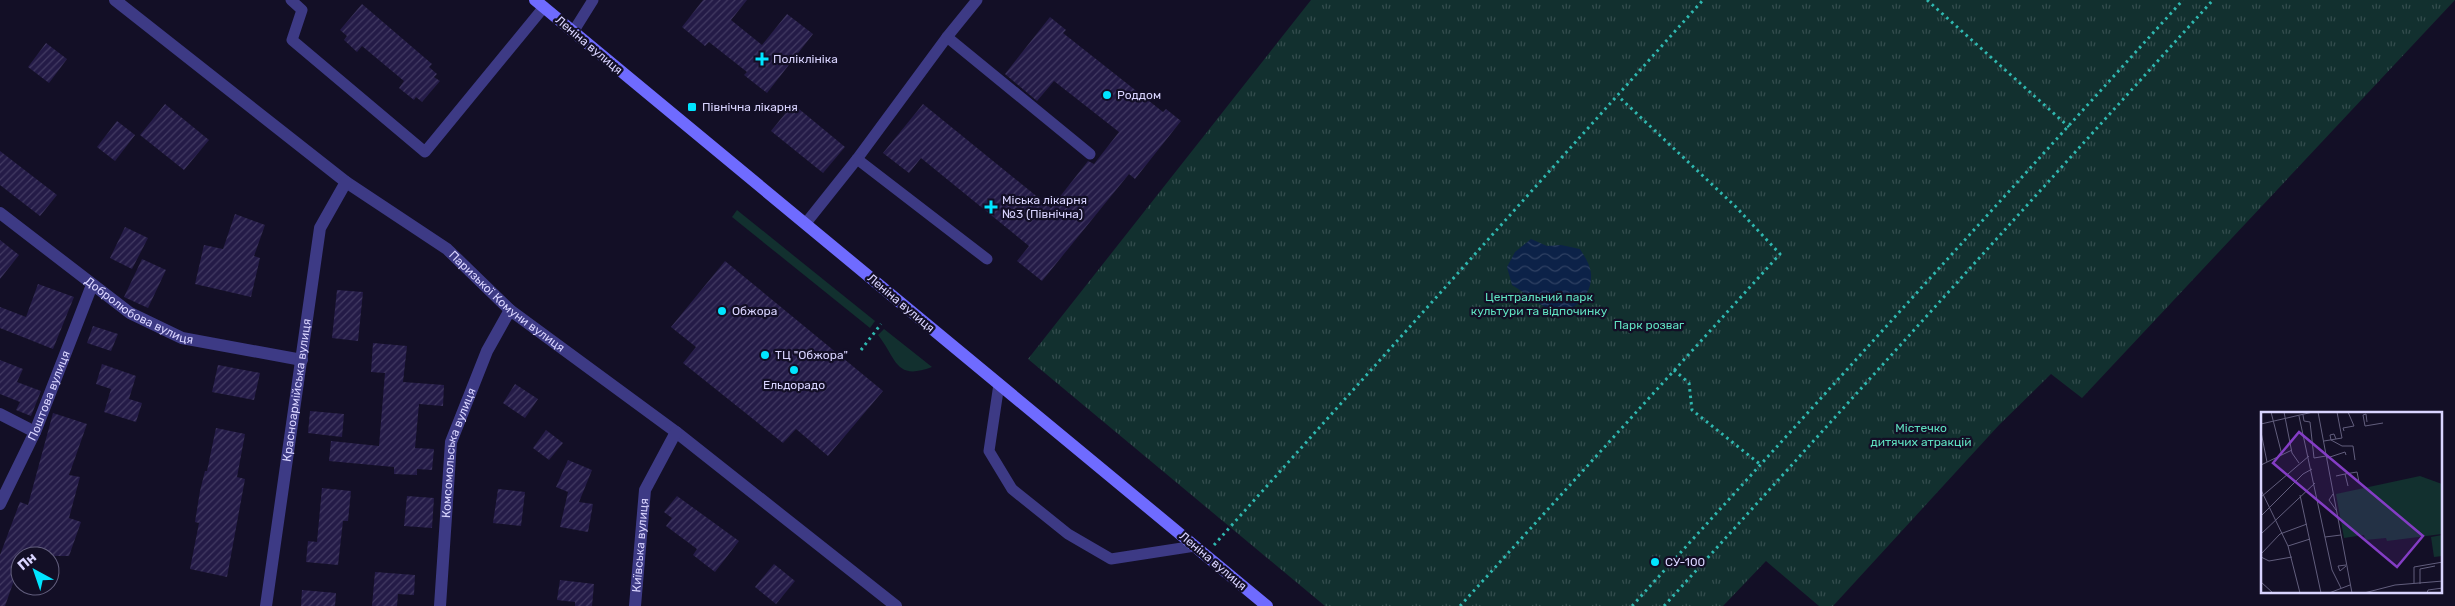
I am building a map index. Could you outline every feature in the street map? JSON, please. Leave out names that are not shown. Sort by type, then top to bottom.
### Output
[{"type":"main road","name":"Леніна вулиця","points":[[539,4],[1267,606]]},
{"type":"street","name":"Паризької Комуни вулиця","points":[[115,0],[346,182],[447,249],[510,310],[676,432],[896,606]]},
{"type":"street","name":"Красноармійська вулиця","points":[[266,606],[320,228],[346,182]]},
{"type":"street","name":"Добролюбова вулиця","points":[[0,213],[130,313],[182,338],[302,360]]},
{"type":"street","name":"Поштова вулиця","points":[[0,504],[35,432],[92,285]]},
{"type":"street","name":"Комсомольська вулиця","points":[[440,606],[451,442],[487,351],[510,310]]},
{"type":"street","points":[[0,414],[35,432]]},
{"type":"street","name":"Київська вулиця","points":[[635,606],[645,490],[676,432]]},
{"type":"lane","points":[[291,0],[302,10],[292,40],[425,152],[539,4]]},
{"type":"lane","points":[[574,32],[594,0]]},
{"type":"lane","points":[[806,223],[857,159],[947,37],[977,0]]},
{"type":"lane","points":[[947,37],[1090,154]]},
{"type":"lane","points":[[857,159],[987,259]]},
{"type":"lane","points":[[999,384],[989,451],[1012,490],[1068,534],[1111,559],[1195,546]]},
{"type":"path","points":[[1205,555],[1703,0]]},
{"type":"path","points":[[1927,0],[2069,127]]},
{"type":"path","points":[[1632,606],[2183,0]]},
{"type":"path","points":[[1664,606],[2213,0]]},
{"type":"path","points":[[1460,606],[1780,254],[1736,207],[1618,96]]},
{"type":"path","points":[[861,350],[881,324]]},
{"type":"path","points":[[1674,370],[1690,383],[1692,410],[1761,464]]},
{"type":"green space","name":"Центральний парк культури та відпочинку","points":[[1311,0],[2455,0],[2082,398],[2051,374],[1999,425],[1833,606],[1819,606],[1766,561],[1723,606],[1325,606],[1028,359]]},
{"type":"green space","points":[[737,210],[875,321],[870,328],[732,217]]},
{"type":"green space","points":[[884,329],[932,367],[920,371],[911,371],[898,365],[878,335]]},
{"type":"water","points":[[1531,239],[1547,246],[1561,245],[1580,249],[1589,266],[1591,278],[1588,290],[1577,305],[1565,310],[1553,310],[1541,305],[1512,285],[1507,267],[1515,252]]},
{"type":"building","name":"Поліклініка","points":[[703,0],[747,0],[731,20],[762,45],[787,14],[813,34],[767,93],[744,75],[747,72],[709,42],[705,46],[682,27]]},
{"type":"building","points":[[362,4],[432,64],[429,67],[437,74],[434,77],[440,81],[422,102],[416,97],[414,100],[399,88],[404,81],[362,46],[357,52],[344,40],[347,36],[340,30]]},
{"type":"building","points":[[1050,17],[1066,30],[1063,33],[1163,112],[1166,109],[1181,121],[1135,179],[1129,174],[1042,281],[1017,261],[1029,246],[921,158],[909,173],[883,153],[923,104],[1051,208],[1088,161],[1094,164],[1119,132],[1054,81],[1037,101],[1005,74]]},
{"type":"building","points":[[46,43],[67,59],[49,83],[28,67]]},
{"type":"building","points":[[165,104],[209,140],[184,170],[140,135]]},
{"type":"building","points":[[793,104],[845,147],[823,173],[771,131]]},
{"type":"building","points":[[117,121],[135,135],[115,161],[97,147]]},
{"type":"building","points":[[0,151],[57,195],[40,216],[0,185]]},
{"type":"building","points":[[235,214],[265,225],[254,256],[260,258],[251,297],[195,284],[204,245],[223,249]]},
{"type":"building","points":[[125,227],[148,238],[132,269],[110,258]]},
{"type":"building","points":[[0,240],[19,255],[0,279]]},
{"type":"building","points":[[142,259],[166,270],[148,308],[124,297]]},
{"type":"building","name":"ТЦ \"Обжора\"","points":[[725,261],[883,391],[828,456],[796,429],[783,443],[683,363],[696,347],[671,327]]},
{"type":"building","points":[[38,284],[74,297],[53,349],[0,328],[0,307],[26,317]]},
{"type":"building","points":[[337,290],[363,292],[358,341],[332,338]]},
{"type":"building","points":[[93,326],[118,334],[111,351],[87,343]]},
{"type":"building","points":[[373,343],[407,346],[403,382],[444,385],[443,406],[419,404],[415,448],[434,449],[432,470],[417,469],[417,475],[394,474],[394,467],[329,461],[331,441],[379,446],[385,373],[371,372]]},
{"type":"building","points":[[0,360],[23,369],[17,382],[41,391],[31,416],[16,410],[20,402],[0,394]]},
{"type":"building","points":[[102,364],[136,376],[129,399],[142,403],[136,422],[104,412],[111,389],[96,384]]},
{"type":"building","points":[[218,365],[260,373],[254,400],[212,392]]},
{"type":"building","points":[[515,384],[538,399],[525,418],[503,403]]},
{"type":"building","points":[[310,411],[344,414],[342,437],[308,433]]},
{"type":"building","points":[[53,413],[87,424],[69,475],[80,477],[69,518],[81,522],[69,556],[60,556],[60,546],[10,546],[10,592],[5,606],[0,606],[0,555],[20,502],[28,505]]},
{"type":"building","points":[[216,428],[245,434],[237,477],[245,479],[227,577],[190,569],[199,523],[195,522],[200,491],[205,471],[207,471]]},
{"type":"building","points":[[546,430],[563,443],[549,460],[533,448]]},
{"type":"building","points":[[568,460],[592,470],[579,502],[593,504],[588,532],[560,527],[568,492],[556,487]]},
{"type":"building","points":[[322,488],[351,491],[348,521],[343,521],[338,565],[306,562],[308,541],[317,542]]},
{"type":"building","points":[[498,489],[525,492],[521,526],[493,523]]},
{"type":"building","points":[[407,496],[434,498],[432,528],[404,526]]},
{"type":"building","points":[[677,496],[739,541],[715,572],[693,555],[697,549],[666,526],[672,518],[664,512]]},
{"type":"building","points":[[774,564],[795,581],[776,604],[755,587]]},
{"type":"building","points":[[375,572],[415,575],[414,595],[398,594],[397,606],[372,606]]},
{"type":"building","points":[[560,580],[594,584],[592,606],[575,606],[575,602],[557,600]]},
{"type":"building","points":[[302,590],[336,593],[335,606],[301,606]]},
{"type":"place","name":"Поліклініка","points":[[762,59]]},
{"type":"place","name":"Роддом","points":[[1107,95]]},
{"type":"place","name":"Північна лікарня","points":[[692,107]]},
{"type":"place","name":"Міська лікарня №3 (Північна)","points":[[991,207]]},
{"type":"place","name":"Обжора","points":[[722,311]]},
{"type":"place","name":"ТЦ \"Обжора\"","points":[[765,355]]},
{"type":"place","name":"Ельдорадо","points":[[794,370]]},
{"type":"place","name":"СУ-100","points":[[1655,562]]},
{"type":"park label","name":"Парк розваг","points":[[1649,325]]},
{"type":"park label","name":"Містечко дитячих атракцій","points":[[1921,435]]}]
